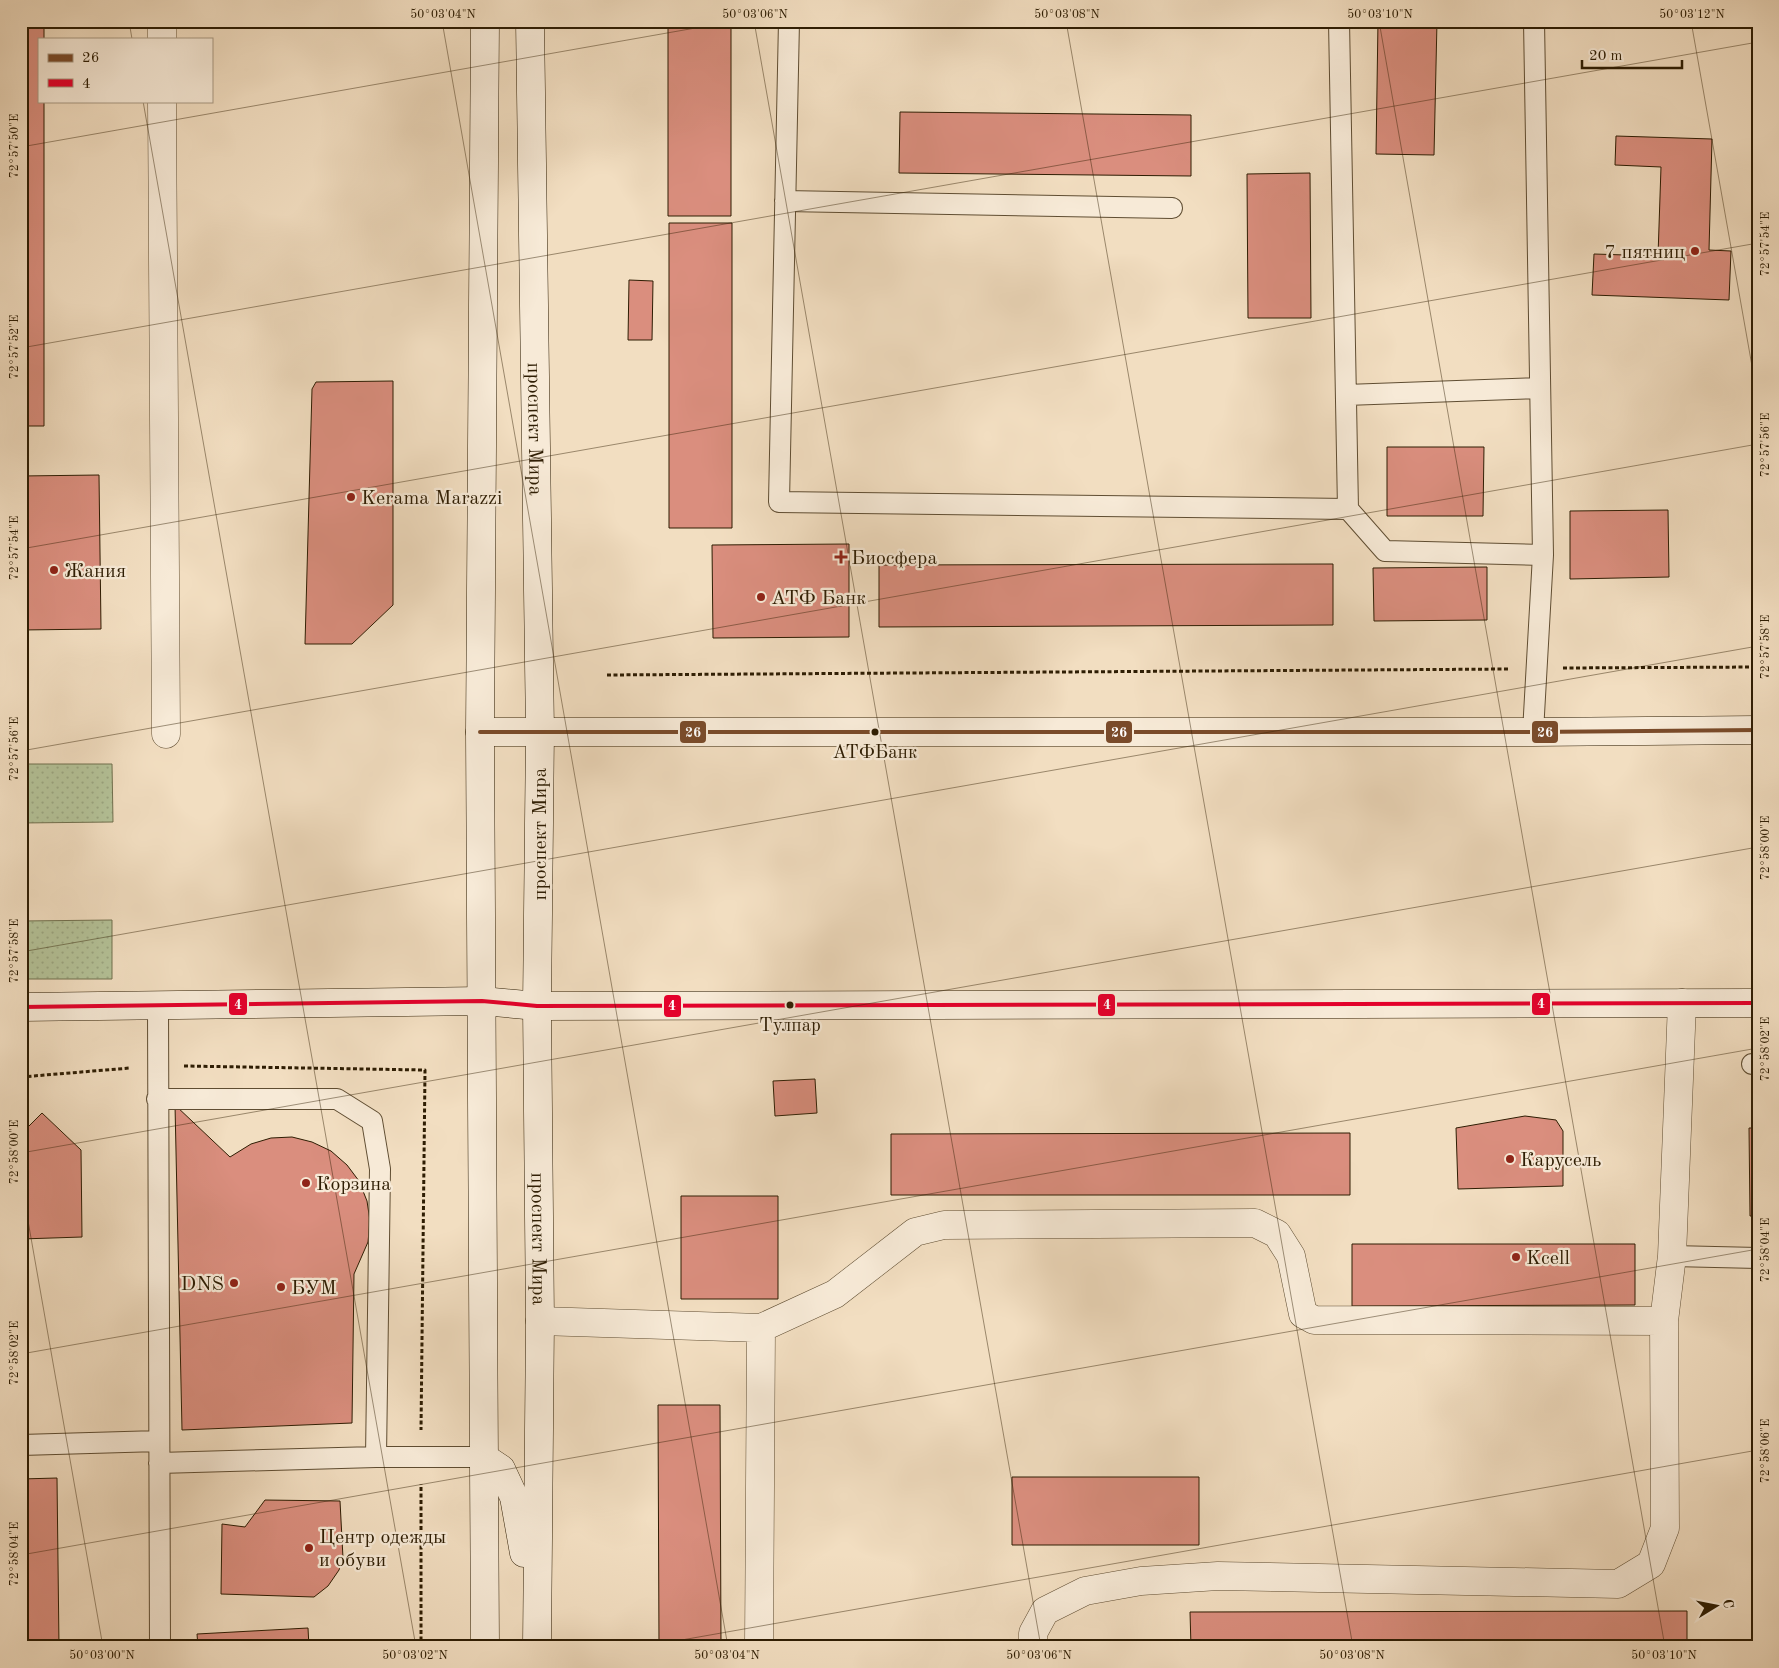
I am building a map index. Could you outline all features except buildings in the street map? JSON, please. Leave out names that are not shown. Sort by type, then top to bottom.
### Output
[{"type":"main road","points":[[162,21],[162,38]]},
{"type":"main road","points":[[485,21],[480,732],[485,1647]]},
{"type":"main road","name":"проспект Мира","points":[[530,21],[540,732],[538,1006],[540,1322],[537,1644]]},
{"type":"main road","points":[[162,102],[166,734]]},
{"type":"main road","points":[[480,732],[1533,732],[1758,730]]},
{"type":"main road","points":[[21,1007],[482,1002],[538,1006],[1758,1003]]},
{"type":"main road","points":[[1033,1647],[1033,1633],[1045,1611],[1085,1590],[1141,1582],[1218,1576],[1618,1584],[1651,1564],[1665,1528],[1664,1321],[1672,1256],[1682,1003]]},
{"type":"main road","points":[[540,1322],[761,1328],[834,1294],[915,1232],[944,1224],[1255,1222],[1276,1234],[1291,1256],[1303,1314],[1314,1320],[1664,1321]]},
{"type":"main road","points":[[759,1647],[761,1328]]},
{"type":"main road","points":[[483,1457],[501,1469],[514,1497],[537,1644]]},
{"type":"lane","points":[[789,21],[779,502],[1348,509]]},
{"type":"lane","points":[[1340,21],[1348,509],[1385,551],[1543,555]]},
{"type":"lane","points":[[1533,732],[1543,555],[1534,21]]},
{"type":"lane","points":[[785,201],[1172,208]]},
{"type":"lane","points":[[1346,395],[1540,388]]},
{"type":"lane","points":[[158,1006],[160,1647]]},
{"type":"lane","points":[[158,1099],[337,1099],[372,1121],[380,1169],[376,1457]]},
{"type":"lane","points":[[1672,1256],[1758,1258]]},
{"type":"lane","points":[[21,1445],[159,1441]]},
{"type":"lane","points":[[159,1463],[376,1457],[483,1457]]},
{"type":"path","points":[[607,675],[1758,667]]},
{"type":"path","points":[[21,1077],[158,1065],[425,1070],[421,1647]]},
{"type":"green space","points":[[21,764],[112,764],[113,822],[21,823]]},
{"type":"green space","points":[[112,920],[112,979],[21,979],[21,921]]},
{"type":"transit line","name":"26","points":[[480,732],[1533,732],[1758,730]]},
{"type":"transit line","name":"4","points":[[21,1007],[482,1001],[537,1006],[1758,1003]]},
{"type":"place","name":"7 пятниц","points":[[1695,251]]},
{"type":"place","name":"Kerama Marazzi","points":[[351,497]]},
{"type":"place","name":"Биосфера","points":[[841,557]]},
{"type":"place","name":"Жания","points":[[54,570]]},
{"type":"place","name":"АТФ Банк","points":[[761,597]]},
{"type":"place","name":"АТФБанк","points":[[875,732]]},
{"type":"place","name":"Тулпар","points":[[790,1005]]},
{"type":"place","name":"Карусель","points":[[1510,1159]]},
{"type":"place","name":"Корзина","points":[[306,1183]]},
{"type":"place","name":"Kcell","points":[[1516,1257]]},
{"type":"place","name":"DNS","points":[[234,1283]]},
{"type":"place","name":"БУМ","points":[[281,1287]]},
{"type":"place","name":"Центр одежды и обуви","points":[[309,1548]]}]
